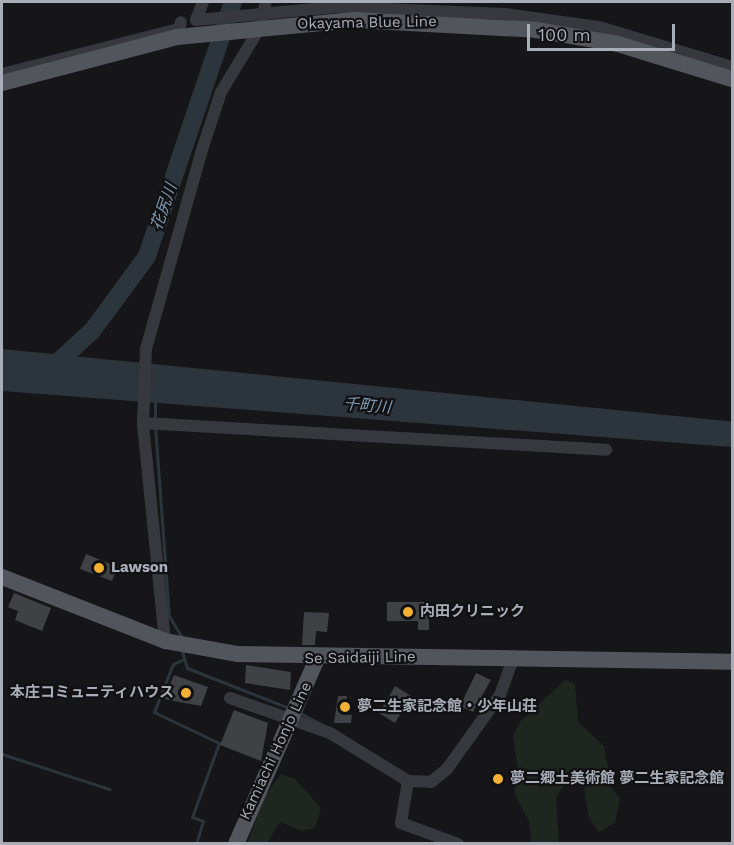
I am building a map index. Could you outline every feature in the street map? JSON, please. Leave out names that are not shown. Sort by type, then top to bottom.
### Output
[{"type":"main road","name":"Okayama Blue Line","points":[[2,83],[177,38],[354,20],[536,30],[618,44],[732,79]]},
{"type":"main road","name":"Se Saidaiji Line","points":[[2,577],[169,642],[195,647],[317,659],[514,656],[732,662]]},
{"type":"main road","name":"Kamiachi Honjo Line","points":[[236,843],[257,786],[295,713],[317,659]]},
{"type":"street","points":[[202,2],[196,20],[262,9],[425,7],[506,14],[599,27],[732,67]]},
{"type":"street","points":[[169,642],[143,423],[145,356],[220,92],[262,9]]},
{"type":"street","points":[[2,74],[179,29],[181,22]]},
{"type":"street","points":[[143,423],[606,450]]},
{"type":"street","points":[[230,698],[295,713],[408,781],[431,782],[447,769],[500,695],[514,656]]},
{"type":"street","points":[[408,781],[401,823],[458,843]]},
{"type":"shaded area","points":[[565,680],[575,684],[578,722],[604,746],[612,789],[620,798],[615,823],[599,832],[589,818],[584,787],[566,782],[556,798],[559,843],[531,843],[529,821],[514,793],[518,769],[513,736],[520,722]]},
{"type":"shaded area","points":[[281,774],[295,779],[321,808],[315,828],[302,831],[280,822],[267,843],[247,844],[265,796]]},
{"type":"water","name":"千町川","points":[[2,349],[726,421],[732,422],[732,447],[2,391]]},
{"type":"building","name":"Lawson","points":[[86,554],[118,567],[112,581],[80,569]]},
{"type":"building","points":[[14,593],[51,608],[42,631],[15,620],[18,611],[8,607]]},
{"type":"building","name":"内田クリニック","points":[[387,602],[429,602],[429,630],[418,630],[418,621],[387,621]]},
{"type":"building","points":[[304,612],[329,613],[327,632],[316,631],[315,645],[302,645]]},
{"type":"building","points":[[246,665],[291,672],[290,690],[245,683]]},
{"type":"building","points":[[476,673],[491,680],[473,712],[460,706]]},
{"type":"building","name":"本庄コミュニティハウス","points":[[174,675],[208,687],[201,706],[164,699]]},
{"type":"building","points":[[395,686],[411,696],[395,723],[379,713]]},
{"type":"building","points":[[338,696],[347,696],[345,714],[352,715],[351,723],[334,723]]},
{"type":"building","points":[[234,710],[268,723],[261,761],[220,745]]},
{"type":"waterway","name":"花尻川","points":[[46,373],[92,331],[147,256],[233,2]]},
{"type":"waterway","points":[[155,402],[155,419]]},
{"type":"waterway","points":[[155,426],[169,616],[182,638]]},
{"type":"waterway","points":[[182,651],[187,668],[289,708]]},
{"type":"waterway","points":[[182,660],[173,664],[154,712],[219,743],[192,817],[203,821],[196,844]]},
{"type":"waterway","points":[[300,713],[321,724]]},
{"type":"waterway","points":[[2,754],[109,789]]},
{"type":"place","name":"Lawson","points":[[99,568]]},
{"type":"place","name":"内田クリニック","points":[[408,612]]},
{"type":"place","name":"本庄コミュニティハウス","points":[[186,693]]},
{"type":"place","name":"夢二生家記念館・少年山荘","points":[[345,707]]},
{"type":"place","name":"夢二郷土美術館 夢二生家記念館","points":[[498,779]]}]
